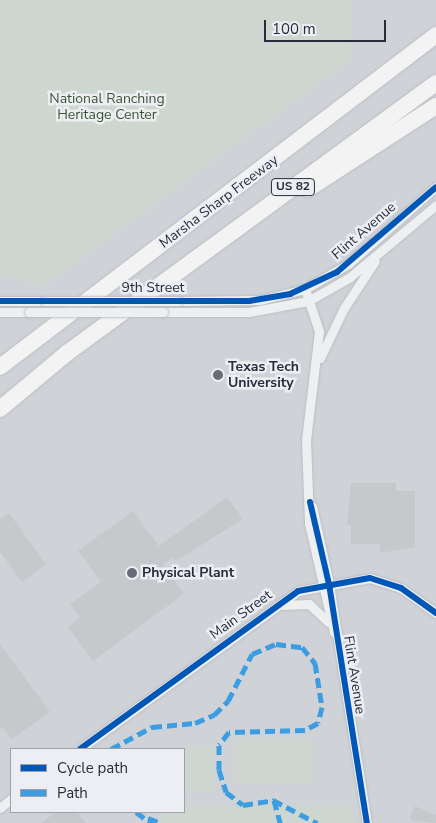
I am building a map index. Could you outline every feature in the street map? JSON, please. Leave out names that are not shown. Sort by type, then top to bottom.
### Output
[{"type":"highway","name":"Marsha Sharp Freeway","points":[[0,368],[436,35]]},
{"type":"highway","name":"US 82","points":[[0,409],[149,292],[436,83]]},
{"type":"highway","points":[[149,292],[170,285],[252,225],[436,106]]},
{"type":"street","name":"Flint Avenue","points":[[367,823],[325,585],[309,523],[310,502],[306,440],[317,365],[319,331],[305,290],[348,264],[436,187]]},
{"type":"street","name":"Flint Avenue","points":[[308,300],[343,281],[436,205]]},
{"type":"street","name":"Flint Avenue","points":[[317,365],[344,308],[382,250]]},
{"type":"street","name":"9th Street","points":[[0,301],[260,300],[305,290]]},
{"type":"street","name":"9th Street","points":[[0,312],[260,312],[308,300]]},
{"type":"street","name":"Main Street","points":[[81,748],[298,590],[325,585],[381,580],[436,613]]},
{"type":"street","points":[[272,608],[296,601],[309,604],[334,632]]},
{"type":"street","points":[[0,808],[10,800]]},
{"type":"shaded area","name":"Texas Tech University","points":[[0,0],[436,0],[436,823],[0,823]]},
{"type":"green space","name":"National Ranching Heritage Center","points":[[0,0],[350,0],[350,60],[45,285],[0,276]]},
{"type":"green space","points":[[237,740],[312,740],[312,784],[237,784]]},
{"type":"green space","points":[[185,748],[214,748],[214,791],[185,792]]},
{"type":"green space","points":[[351,805],[354,823],[161,823],[161,813],[185,813],[185,806]]},
{"type":"building","points":[[351,483],[396,483],[396,491],[415,491],[415,547],[380,553],[380,544],[351,544],[351,525],[347,525]]},
{"type":"building","name":"Physical Plant","points":[[227,497],[243,519],[176,561],[173,557],[163,565],[184,594],[93,661],[68,627],[80,618],[70,604],[101,582],[78,551],[133,511],[159,546]]},
{"type":"building","points":[[9,513],[46,564],[22,582],[0,552],[0,519]]},
{"type":"building","points":[[0,644],[50,712],[12,739],[3,727],[0,729]]},
{"type":"building","points":[[415,806],[436,815],[436,823],[413,821],[410,817]]},
{"type":"building","points":[[55,813],[78,813],[86,823],[41,823]]},
{"type":"marked path","points":[[113,748],[152,727],[195,723],[214,715],[228,701],[252,654],[276,644],[302,647],[315,663],[322,707],[318,723],[305,730],[229,732],[219,745],[219,770],[226,792],[243,805],[274,800],[280,823]]},
{"type":"marked path","points":[[273,800],[317,823]]},
{"type":"marked path","points":[[137,813],[151,823]]},
{"type":"marked path","points":[[148,818],[161,823]]},
{"type":"cycle path","points":[[0,301],[249,301],[290,294],[337,272],[436,187]]},
{"type":"cycle path","points":[[310,502],[329,584],[367,823]]},
{"type":"cycle path","points":[[81,748],[298,591],[370,578],[401,588],[436,613]]},
{"type":"place","name":"Texas Tech University","points":[[218,375]]},
{"type":"place","name":"Physical Plant","points":[[132,573]]}]
